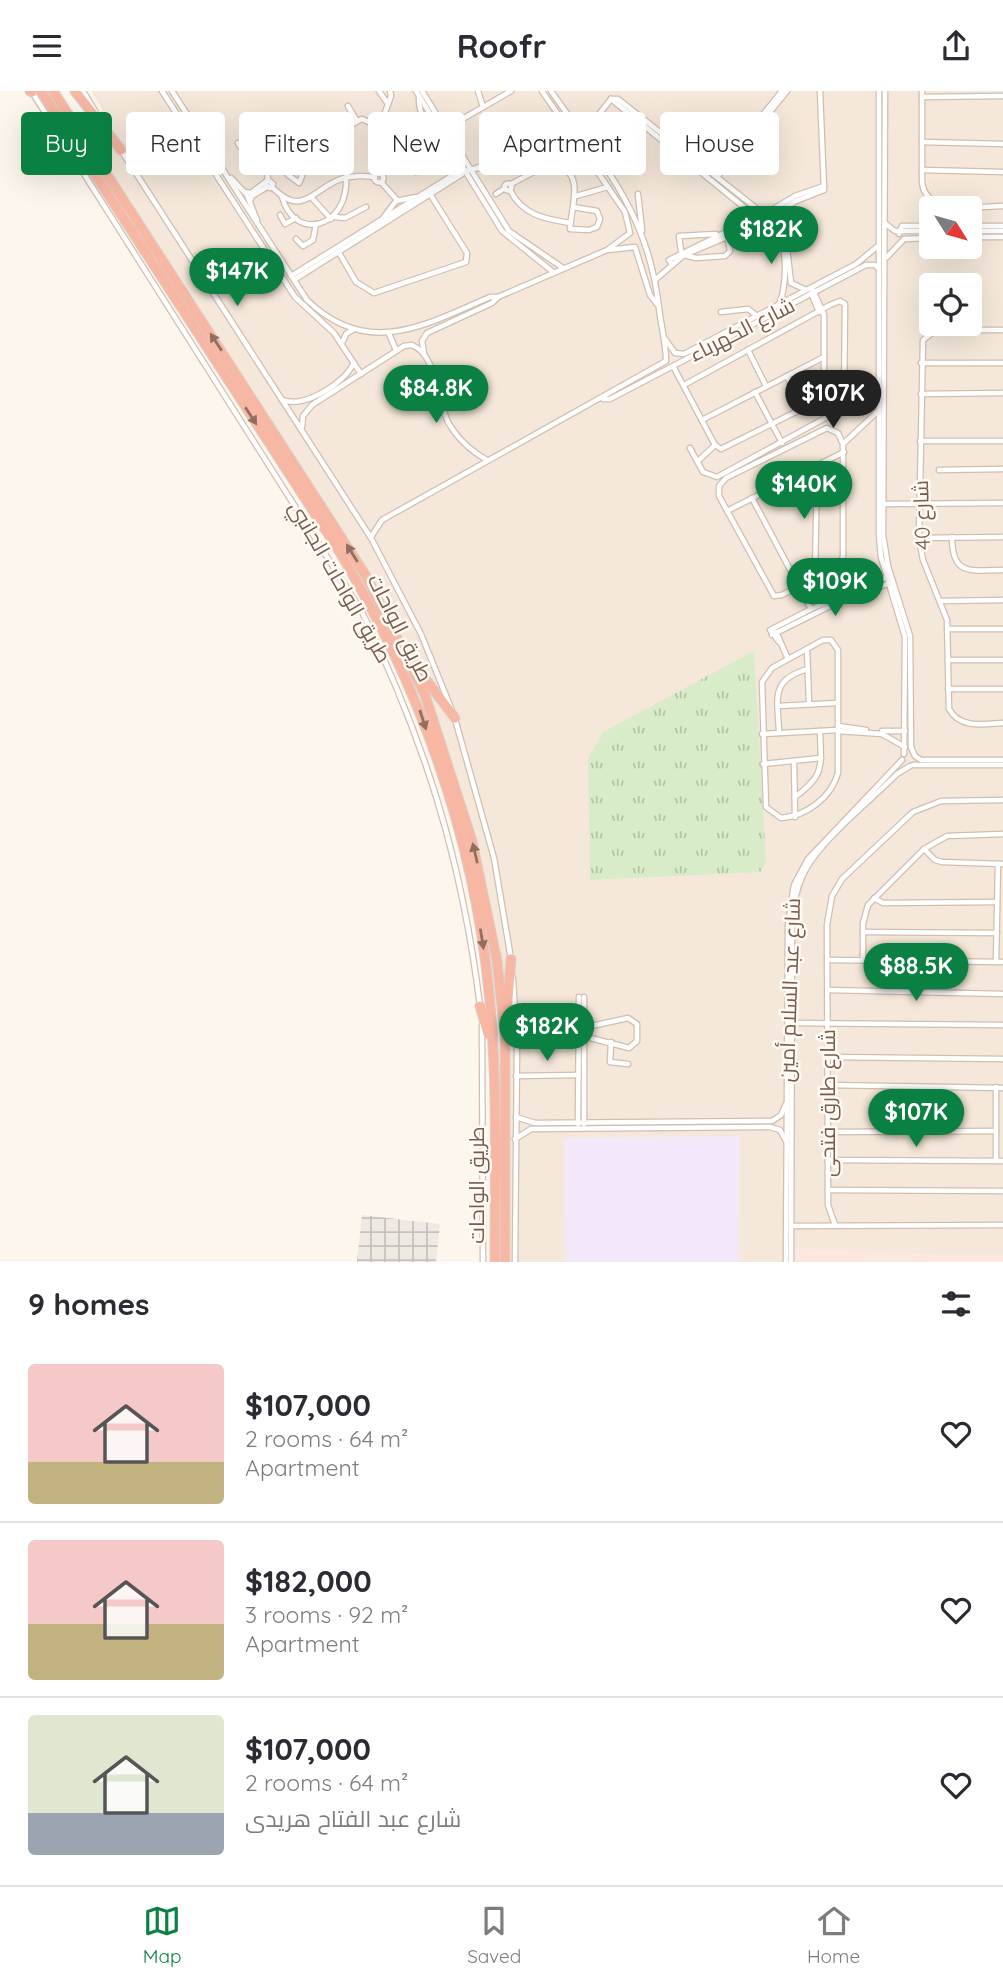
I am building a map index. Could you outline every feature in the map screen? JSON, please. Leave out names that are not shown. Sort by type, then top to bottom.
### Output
[{"type":"highway","name":"طريق الواحات","points":[[33,91],[325,528],[358,581],[418,704],[463,846],[482,938],[494,1045],[495,1215],[505,1262]]},
{"type":"highway","name":"طريق الواحات","points":[[53,91],[373,587],[407,655],[447,759],[472,841],[492,933],[505,1036],[505,1217],[495,1262]]},
{"type":"highway","points":[[75,91],[121,150]]},
{"type":"highway","points":[[407,655],[455,718]]},
{"type":"highway","points":[[505,1036],[511,959]]},
{"type":"highway","points":[[480,1006],[489,1041],[494,1045]]},
{"type":"highway","points":[[495,1215],[499,1219],[505,1217]]},
{"type":"street","name":"طريق الواحات الجانبي","points":[[33,91],[362,612],[408,709],[433,779],[460,877],[472,937],[480,1006],[485,1115],[483,1262]]},
{"type":"street","points":[[83,91],[371,538],[421,634],[455,718],[494,858],[511,959],[516,1076],[515,1262]]},
{"type":"street","points":[[162,91],[175,112]]},
{"type":"street","points":[[172,91],[186,112]]},
{"type":"street","points":[[379,91],[388,104]]},
{"type":"street","points":[[385,112],[390,91]]},
{"type":"street","points":[[478,91],[483,107]]},
{"type":"street","points":[[465,118],[511,91]]},
{"type":"street","points":[[542,91],[556,112]]},
{"type":"street","points":[[551,91],[565,111]]},
{"type":"street","points":[[714,178],[782,91]]},
{"type":"street","points":[[714,178],[787,91]]},
{"type":"street","points":[[682,253],[764,219],[824,188],[820,91]]},
{"type":"street","points":[[878,91],[876,176],[878,300],[881,325],[880,546],[904,628],[909,667]]},
{"type":"street","points":[[881,446],[878,411],[886,261],[885,91]]},
{"type":"street","points":[[419,93],[422,112]]},
{"type":"street","points":[[419,93],[432,112]]},
{"type":"street","points":[[1003,96],[922,94],[924,191],[936,204],[1003,206]]},
{"type":"street","points":[[601,112],[611,99],[618,99],[634,112]]},
{"type":"street","points":[[348,106],[357,121]]},
{"type":"street","points":[[354,123],[368,121]]},
{"type":"street","points":[[646,122],[764,219],[781,239],[788,284],[779,307]]},
{"type":"street","points":[[922,142],[1003,144]]},
{"type":"street","points":[[425,148],[433,160],[416,172],[408,160],[425,148]]},
{"type":"street","points":[[291,155],[303,177],[299,183],[287,174],[291,155]]},
{"type":"street","points":[[465,156],[509,231],[563,268]]},
{"type":"street","points":[[495,194],[553,164],[566,169],[575,186],[570,223],[571,229],[589,230],[599,223],[599,215],[593,209],[573,207]]},
{"type":"street","points":[[479,167],[465,171],[507,237],[554,273]]},
{"type":"street","points":[[922,170],[1003,172]]},
{"type":"street","points":[[225,174],[245,192],[260,228]]},
{"type":"street","points":[[216,175],[295,297],[342,344],[361,374]]},
{"type":"street","points":[[225,175],[307,300],[326,316],[355,329],[389,334],[417,328],[490,297],[498,297]]},
{"type":"street","points":[[267,175],[268,185],[282,197],[296,201],[312,198],[346,177],[377,175],[376,181],[381,182],[395,201]]},
{"type":"street","points":[[292,278],[453,175]]},
{"type":"street","points":[[326,257],[459,175]]},
{"type":"street","points":[[487,460],[467,446],[452,428],[424,354],[422,341],[427,333],[492,303],[498,297],[607,250],[628,237],[631,228],[600,175]]},
{"type":"street","points":[[609,175],[631,206],[642,231]]},
{"type":"street","points":[[876,176],[885,176]]},
{"type":"street","points":[[332,218],[345,200],[346,177]]},
{"type":"street","points":[[594,189],[602,178]]},
{"type":"street","points":[[714,178],[755,217],[764,219]]},
{"type":"street","points":[[245,192],[251,193],[268,185]]},
{"type":"street","points":[[250,201],[251,197],[268,185]]},
{"type":"street","points":[[575,186],[587,191]]},
{"type":"street","points":[[575,196],[608,187]]},
{"type":"street","points":[[509,188],[518,204],[531,213],[570,223]]},
{"type":"street","points":[[338,251],[356,282],[374,293],[466,263],[467,253],[430,194]]},
{"type":"street","points":[[638,194],[642,231],[655,280],[664,338]]},
{"type":"street","points":[[282,197],[288,211],[296,218],[316,223],[332,218],[345,218],[366,207]]},
{"type":"street","points":[[383,218],[395,201],[417,197]]},
{"type":"street","points":[[312,198],[332,218]]},
{"type":"street","points":[[288,211],[296,201]]},
{"type":"street","points":[[280,215],[285,224],[296,218]]},
{"type":"street","points":[[655,280],[670,261],[682,253],[755,217]]},
{"type":"street","points":[[296,239],[301,246],[313,240],[316,223]]},
{"type":"street","points":[[885,224],[899,232],[904,239]]},
{"type":"street","points":[[899,232],[902,226],[919,226]]},
{"type":"street","points":[[982,227],[1003,226]]},
{"type":"street","points":[[982,229],[1003,231]]},
{"type":"street","points":[[899,232],[919,231]]},
{"type":"street","points":[[682,253],[679,236],[717,234]]},
{"type":"street","points":[[682,253],[696,258],[725,256],[730,251],[727,235]]},
{"type":"street","points":[[982,237],[1003,237]]},
{"type":"street","points":[[886,261],[891,250],[904,239],[919,238]]},
{"type":"street","name":"شارع الكهرباء","points":[[857,267],[878,245]]},
{"type":"street","points":[[607,250],[635,247],[650,295],[658,305]]},
{"type":"street","name":"شارع الكهرباء","points":[[603,399],[610,399],[857,267],[869,264],[879,269]]},
{"type":"street","points":[[673,366],[715,445],[728,449],[823,397],[824,357],[820,308],[811,291],[788,284]]},
{"type":"street","points":[[878,300],[882,303],[885,300]]},
{"type":"street","points":[[684,385],[820,308],[839,301],[845,304],[844,404],[833,416],[717,477],[706,475],[691,448]]},
{"type":"street","name":"شارع الكهرباء","points":[[664,338],[675,353],[684,354],[779,307]]},
{"type":"street","points":[[721,312],[748,309],[757,316]]},
{"type":"street","points":[[322,322],[326,316]]},
{"type":"street","points":[[342,344],[346,334],[355,329]]},
{"type":"street","name":"شارع 40","points":[[1003,330],[933,331],[923,340],[919,538],[923,560],[941,601],[948,629],[949,709],[958,721],[965,724],[1003,723]]},
{"type":"street","points":[[389,334],[396,351]]},
{"type":"street","name":"شارع الكهرباء","points":[[371,538],[382,520],[661,366],[666,358],[664,338]]},
{"type":"street","points":[[302,429],[302,420],[309,407],[396,351],[412,345],[424,354]]},
{"type":"street","points":[[748,351],[766,386]]},
{"type":"street","points":[[702,420],[824,357]]},
{"type":"street","points":[[281,399],[290,403],[304,401],[344,377],[354,363]]},
{"type":"street","points":[[921,363],[1003,363]]},
{"type":"street","points":[[787,376],[803,409]]},
{"type":"street","points":[[755,392],[782,443]]},
{"type":"street","points":[[921,394],[1003,393]]},
{"type":"street","points":[[843,444],[878,411]]},
{"type":"street","points":[[833,429],[843,444],[844,557],[837,566],[782,595],[774,596],[718,491],[726,478],[820,430],[833,429]]},
{"type":"street","points":[[920,441],[1003,441]]},
{"type":"street","points":[[698,461],[715,445]]},
{"type":"street","points":[[727,511],[844,452]]},
{"type":"street","points":[[881,463],[883,545],[907,619],[911,747],[914,755],[921,760],[1003,762]]},
{"type":"street","points":[[815,577],[817,465]]},
{"type":"street","points":[[939,470],[1003,469]]},
{"type":"street","points":[[752,498],[811,609]]},
{"type":"street","points":[[883,504],[1003,503]]},
{"type":"street","points":[[952,537],[952,553],[959,566],[968,570],[1003,570]]},
{"type":"street","points":[[919,538],[1003,537]]},
{"type":"street","points":[[774,632],[811,609],[889,580]]},
{"type":"street","points":[[774,632],[889,580]]},
{"type":"street","points":[[941,601],[1003,600]]},
{"type":"street","points":[[948,629],[1003,629]]},
{"type":"street","points":[[774,632],[788,659]]},
{"type":"street","points":[[827,640],[837,646],[836,781],[817,803],[795,817],[775,816],[766,807],[763,764],[762,682],[772,669],[788,659],[827,640]]},
{"type":"street","points":[[807,649],[809,704]]},
{"type":"street","points":[[948,660],[1003,660]]},
{"type":"street","points":[[779,733],[781,682],[792,673],[808,669]]},
{"type":"street","points":[[903,757],[909,676]]},
{"type":"street","points":[[948,689],[1003,689]]},
{"type":"street","points":[[778,706],[837,703]]},
{"type":"street","points":[[762,734],[838,729],[905,731]]},
{"type":"street","points":[[795,797],[818,777],[821,758],[820,731]]},
{"type":"street","points":[[876,732],[895,739],[905,747]]},
{"type":"street","points":[[903,757],[914,755]]},
{"type":"street","points":[[911,765],[914,755]]},
{"type":"street","points":[[903,757],[911,765],[1003,762]]},
{"type":"street","name":"شارع عبد السلام أمين","points":[[788,1262],[792,924],[798,887],[811,861],[903,757]]},
{"type":"street","points":[[763,764],[821,758]]},
{"type":"street","points":[[794,761],[795,817]]},
{"type":"street","name":"شارع عبد السلام أمين","points":[[853,814],[897,774],[911,765]]},
{"type":"street","name":"شارع طارق فتحى","points":[[835,1225],[829,1212],[828,1189],[827,925],[836,887],[906,819],[922,807],[941,801],[1003,800]]},
{"type":"street","points":[[863,960],[864,914],[874,898],[924,849],[938,839],[955,834],[1003,834]]},
{"type":"street","points":[[829,960],[1000,962],[997,933],[1000,864],[942,862],[935,860],[924,849]]},
{"type":"street","points":[[874,898],[883,902],[997,902]]},
{"type":"street","points":[[863,932],[997,933]]},
{"type":"street","points":[[829,990],[1003,994]]},
{"type":"street","points":[[581,997],[581,1125]]},
{"type":"street","points":[[581,1029],[628,1018],[636,1021],[637,1041],[633,1047],[581,1036]]},
{"type":"street","points":[[790,1023],[1003,1025]]},
{"type":"street","name":"شارع عبد السلام أمين","points":[[788,1262],[792,1226],[790,1023]]},
{"type":"street","points":[[594,1028],[594,1037]]},
{"type":"street","points":[[581,1036],[578,1075],[581,1125]]},
{"type":"street","points":[[611,1042],[610,1062],[628,1064]]},
{"type":"street","points":[[829,1057],[1003,1059]]},
{"type":"street","points":[[516,1076],[578,1075]]},
{"type":"street","points":[[828,1085],[1000,1088],[996,1161]]},
{"type":"street","points":[[515,1140],[529,1130],[581,1125],[776,1119],[782,1114],[788,1100]]},
{"type":"street","points":[[516,1117],[529,1122],[581,1125],[775,1128],[781,1131],[788,1145]]},
{"type":"street","points":[[775,1128],[776,1119]]},
{"type":"street","points":[[828,1132],[996,1131]]},
{"type":"street","points":[[828,1160],[1003,1161]]},
{"type":"street","points":[[828,1189],[1003,1191]]},
{"type":"street","points":[[792,1226],[1003,1225]]},
{"type":"shaded area","points":[[91,91],[1003,91],[1003,1262],[500,1262],[502,1111],[499,1016],[480,891],[458,805],[426,714],[397,647],[365,586],[101,175],[112,175],[112,112],[100,112],[103,110]]},
{"type":"shaded area","points":[[740,1136],[739,1262],[565,1262],[564,1138]]},
{"type":"shaded area","points":[[362,1215],[440,1224],[436,1262],[357,1262]]},
{"type":"shaded area","points":[[789,1248],[1003,1255],[1003,1262],[788,1262]]},
{"type":"green space","points":[[754,651],[766,863],[760,872],[590,880],[588,759],[603,732]]}]
